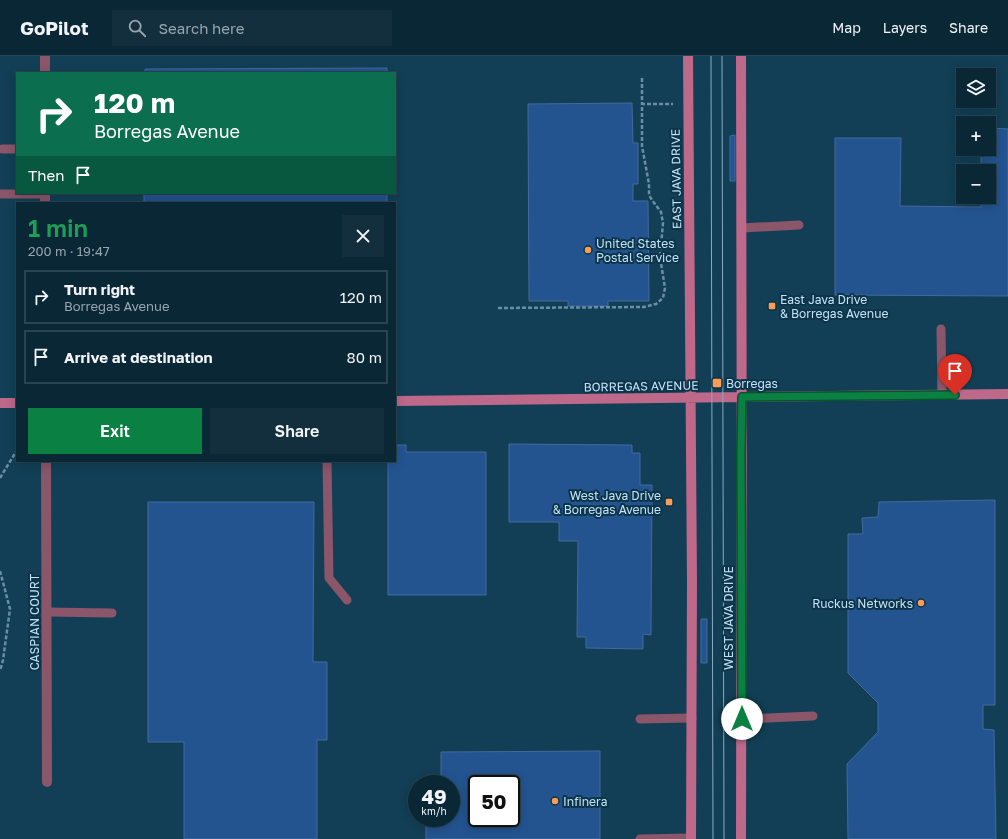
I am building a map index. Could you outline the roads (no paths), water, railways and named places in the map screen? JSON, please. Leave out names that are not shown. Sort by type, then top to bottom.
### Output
[{"type":"main road","name":"EAST JAVA DRIVE","points":[[688,56],[691,398]]},
{"type":"main road","points":[[741,56],[742,397]]},
{"type":"main road","name":"BORREGAS AVENUE","points":[[396,401],[1008,394]]},
{"type":"main road","name":"WEST JAVA DRIVE","points":[[741,839],[742,397]]},
{"type":"main road","points":[[691,398],[691,838]]},
{"type":"main road","points":[[0,403],[16,403]]},
{"type":"street","points":[[45,56],[45,72]]},
{"type":"street","name":"CASPIAN COURT","points":[[46,462],[47,782]]},
{"type":"lane","points":[[2,149],[16,150]]},
{"type":"lane","points":[[1,194],[45,197]]},
{"type":"lane","points":[[742,228],[799,225]]},
{"type":"lane","points":[[941,329],[942,395]]},
{"type":"lane","points":[[327,462],[328,578],[347,600]]},
{"type":"lane","points":[[47,612],[112,613]]},
{"type":"lane","points":[[742,719],[813,716]]},
{"type":"lane","points":[[640,719],[692,718]]},
{"type":"lane","points":[[640,839],[691,838]]},
{"type":"tram line","points":[[711,56],[713,839]]},
{"type":"tram line","points":[[722,56],[724,839]]},
{"type":"place","name":"United States Postal Service","points":[[588,250]]},
{"type":"place","name":"East Java Drive & Borregas Avenue","points":[[772,306]]},
{"type":"place","name":"Borregas","points":[[717,383]]},
{"type":"place","name":"West Java Drive & Borregas Avenue","points":[[669,502]]},
{"type":"place","name":"Ruckus Networks","points":[[921,603]]},
{"type":"place","name":"Infinera","points":[[555,801]]}]
